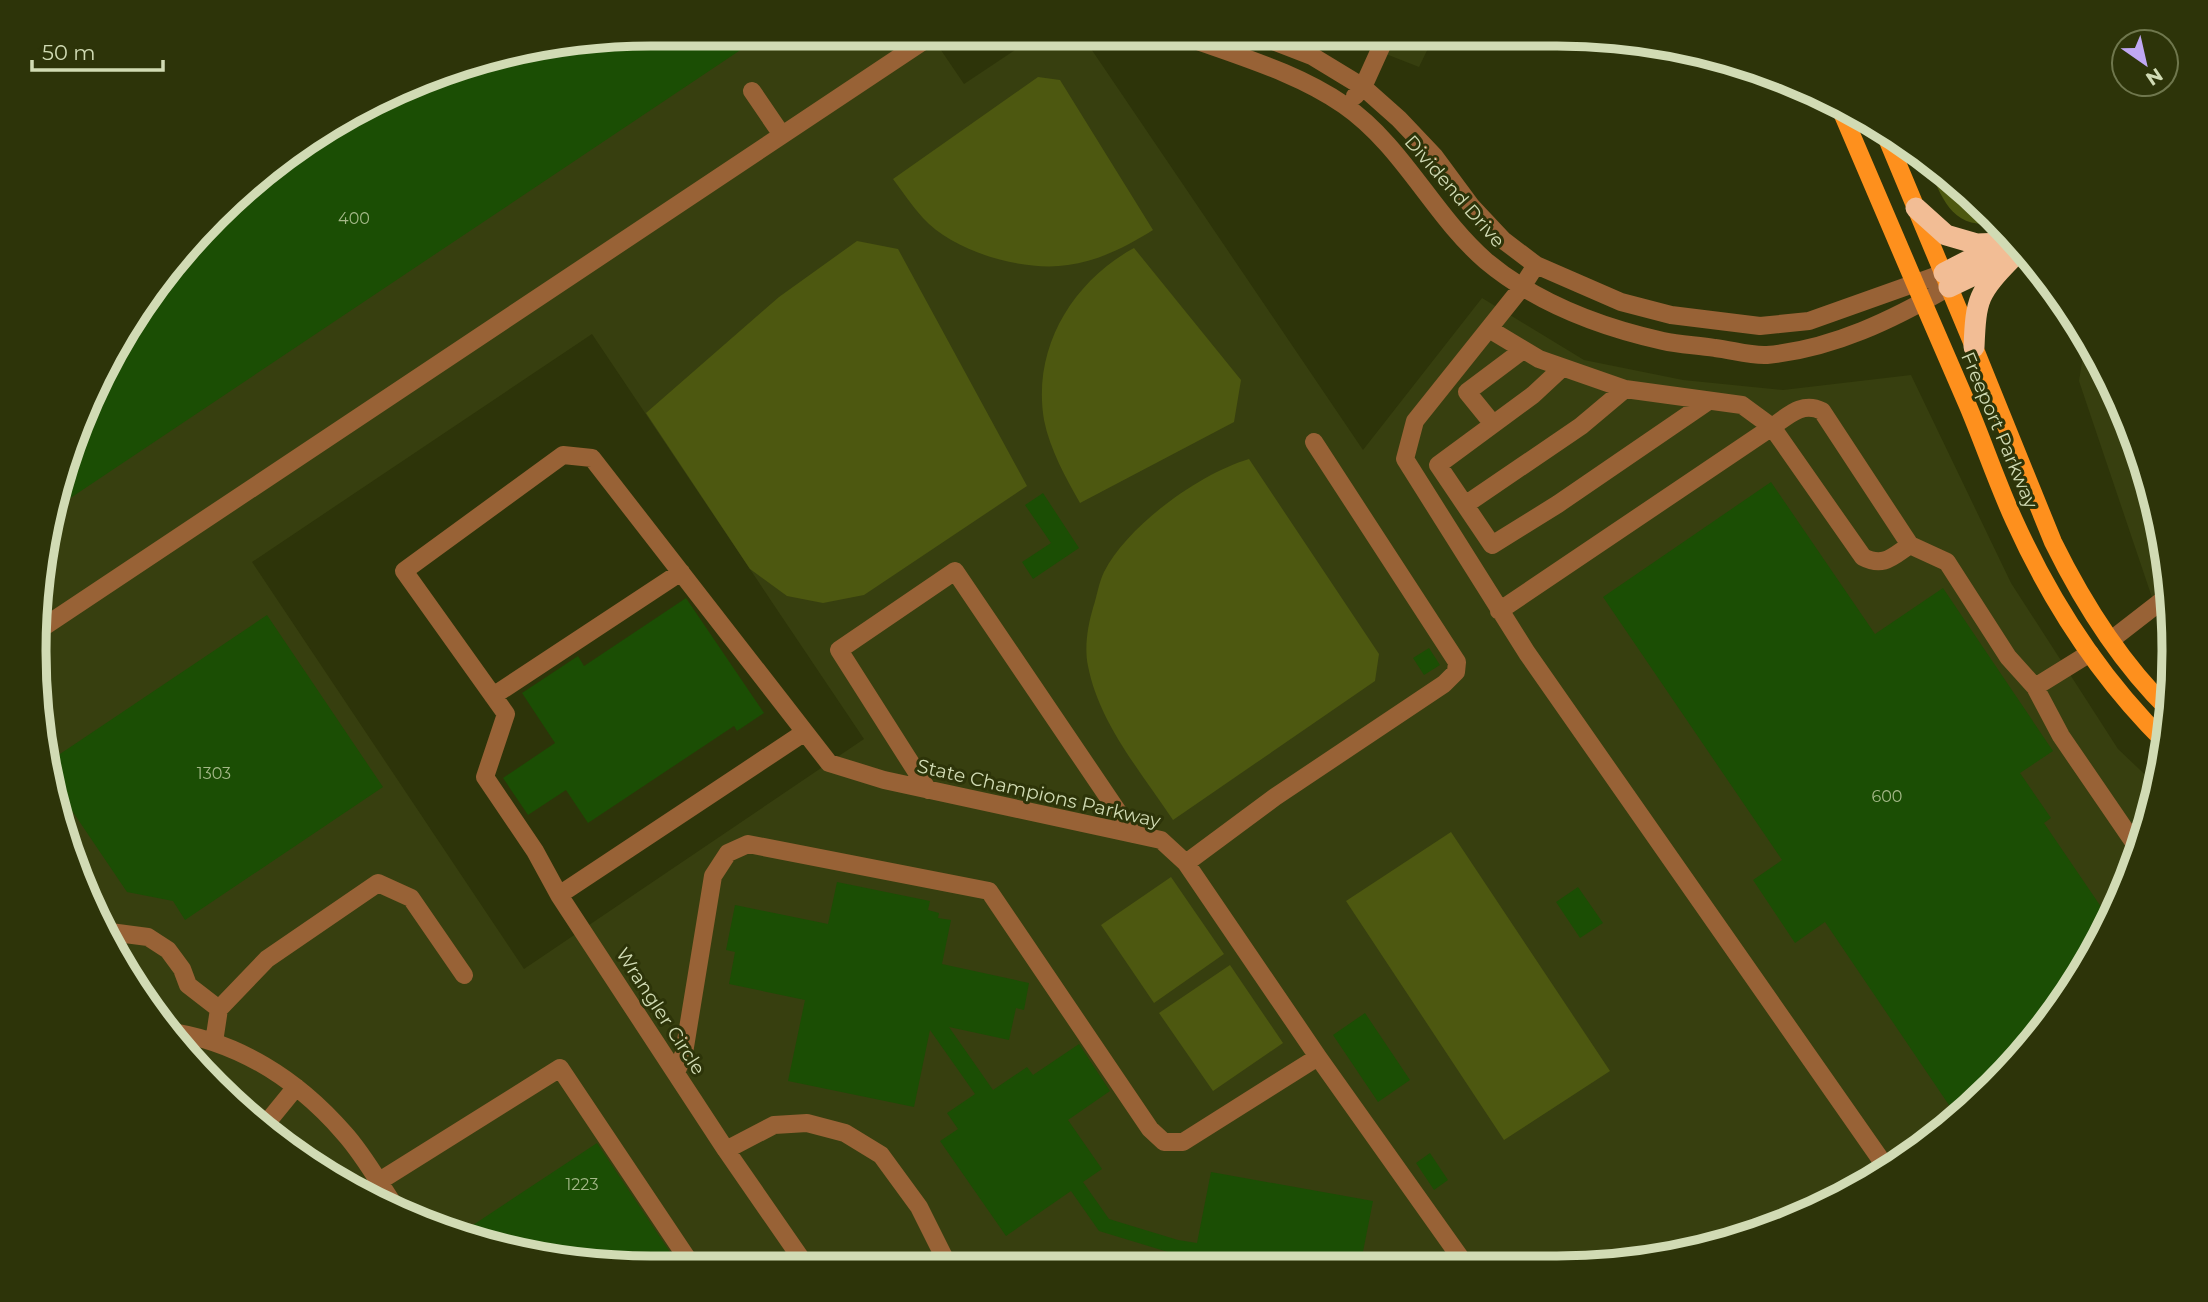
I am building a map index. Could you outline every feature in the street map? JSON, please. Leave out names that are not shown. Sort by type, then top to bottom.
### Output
[{"type":"highway","points":[[1916,208],[1947,234],[1977,244],[2008,247]]},
{"type":"highway","points":[[1946,280],[2010,250]]},
{"type":"highway","points":[[1974,347],[1975,311],[1986,285],[2011,251]]},
{"type":"main road","name":"Freeport Parkway","points":[[1845,119],[2012,517],[2040,574],[2090,653],[2157,733]]},
{"type":"main road","name":"Freeport Parkway","points":[[1890,146],[2053,542],[2083,599],[2110,640],[2160,700]]},
{"type":"main road","points":[[2090,653],[2110,640]]},
{"type":"street","points":[[47,625],[782,135],[900,46]]},
{"type":"street","name":"Dividend Drive","points":[[1211,46],[1300,80],[1345,106],[1415,174],[1451,224],[1477,251],[1522,287],[1613,328],[1665,341],[1766,355],[1816,345],[1876,327],[1923,302],[1946,280]]},
{"type":"street","name":"Dividend Drive","points":[[1286,46],[1312,56],[1363,87],[1399,119],[1435,157],[1472,207],[1503,240],[1536,265],[1621,302],[1671,315],[1760,326],[1809,321],[1915,283],[1946,280]]},
{"type":"street","points":[[1345,106],[1363,87],[1382,46]]},
{"type":"street","points":[[752,91],[782,135]]},
{"type":"street","points":[[1536,265],[1522,287],[1415,421],[1405,459],[1499,611],[1882,1161]]},
{"type":"street","points":[[1489,329],[1539,359],[1625,389],[1742,405],[1772,427],[1863,557],[1874,563],[1885,561],[1910,545]]},
{"type":"street","points":[[1493,424],[1467,392],[1523,349]]},
{"type":"street","points":[[1562,368],[1533,395],[1438,465],[1492,545],[1558,504],[1707,402]]},
{"type":"street","points":[[1465,505],[1581,426],[1625,389]]},
{"type":"street","points":[[1499,611],[1799,408],[1813,407],[1822,411],[1910,545],[1947,562],[2008,657],[2035,687],[2061,736],[2132,840]]},
{"type":"street","points":[[1186,863],[1275,797],[1444,684],[1456,672],[1457,662],[1314,442]]},
{"type":"street","name":"State Champions Parkway","points":[[493,696],[404,570],[563,455],[592,458],[829,763],[884,780],[1161,840],[1186,863],[1318,1057],[1459,1256]]},
{"type":"street","points":[[928,790],[839,650],[955,571],[1133,834]]},
{"type":"street","points":[[493,696],[684,575]]},
{"type":"street","points":[[2110,640],[2160,602]]},
{"type":"street","points":[[2035,687],[2090,653]]},
{"type":"street","name":"Wrangler Circle","points":[[493,696],[506,714],[485,777],[726,1150],[799,1256]]},
{"type":"street","points":[[559,895],[806,732]]},
{"type":"street","points":[[676,1073],[684,1053],[713,876],[728,853],[748,844],[989,891],[1150,1129],[1164,1142],[1182,1142],[1318,1057]]},
{"type":"street","points":[[215,1042],[219,1009],[267,959],[378,883],[411,898],[464,975]]},
{"type":"street","points":[[115,933],[148,937],[168,950],[182,969],[188,985],[219,1009]]},
{"type":"street","points":[[183,1035],[227,1045],[309,1096],[346,1135],[388,1196]]},
{"type":"street","points":[[378,1182],[560,1068],[686,1256]]},
{"type":"street","points":[[269,1120],[296,1087]]},
{"type":"street","points":[[726,1150],[774,1125],[807,1123],[845,1133],[881,1155],[919,1208],[943,1256]]},
{"type":"shaded area","points":[[938,46],[964,84],[1021,46],[1089,46],[1363,450],[1482,298],[1584,360],[1683,380],[1783,390],[1911,375],[2011,583],[2118,749],[2149,778],[2142,808],[2116,883],[2100,919],[2081,954],[2037,1020],[1985,1079],[1926,1131],[1860,1175],[1825,1194],[1752,1224],[1675,1245],[1597,1255],[611,1255],[533,1245],[494,1236],[419,1210],[383,1194],[348,1175],[282,1131],[223,1079],[196,1050],[171,1020],[127,954],[108,919],[78,846],[66,808],[51,730],[47,691],[47,611],[57,533],[78,456],[108,383],[148,315],[196,252],[252,196],[315,148],[383,108],[456,78],[494,66],[533,57],[611,47]],"holes":[[[592,334],[864,739],[524,969],[252,562]]]},
{"type":"shaded area","points":[[1366,46],[1429,46],[1419,67]]},
{"type":"shaded area","points":[[1038,77],[1060,80],[1153,230],[1123,247],[1091,260],[1068,265],[1031,265],[990,257],[952,241],[936,230],[911,204],[893,179]]},
{"type":"shaded area","points":[[1933,176],[1986,224],[1969,222],[1959,216],[1950,208]]},
{"type":"shaded area","points":[[857,241],[898,249],[1027,486],[864,595],[823,603],[787,596],[750,569],[646,413],[779,297]]},
{"type":"shaded area","points":[[1134,248],[1241,380],[1234,422],[1080,503],[1059,463],[1044,420],[1044,368],[1061,320],[1075,298],[1112,262]]},
{"type":"shaded area","points":[[2084,353],[2116,419],[2142,494],[2157,572],[2161,625],[2079,381]]},
{"type":"shaded area","points":[[1249,459],[1379,654],[1375,681],[1173,820],[1123,746],[1101,707],[1087,659],[1090,622],[1104,572],[1130,537],[1187,489],[1229,466]]},
{"type":"shaded area","points":[[1451,832],[1610,1071],[1504,1140],[1346,901]]},
{"type":"shaded area","points":[[1171,877],[1224,954],[1154,1003],[1101,925]]},
{"type":"shaded area","points":[[1230,965],[1283,1043],[1213,1091],[1159,1013]]},
{"type":"building","points":[[747,46],[64,502],[78,456],[108,383],[127,348],[171,282],[223,223],[252,196],[315,148],[383,108],[456,78],[494,66],[533,57],[611,47]]},
{"type":"building","points":[[1771,482],[1875,634],[1943,588],[2053,751],[2020,773],[2051,818],[2044,823],[2104,911],[2081,954],[2037,1020],[1985,1079],[1952,1109],[1825,922],[1795,943],[1753,880],[1782,860],[1603,597]]},
{"type":"building","points":[[1043,493],[1079,548],[1033,579],[1022,562],[1051,543],[1025,505]]},
{"type":"building","points":[[686,598],[764,713],[737,731],[734,726],[588,823],[566,790],[528,815],[503,778],[555,743],[522,693],[578,656],[584,666]]},
{"type":"building","points":[[267,615],[383,787],[185,920],[173,901],[127,892],[64,799],[55,757]]},
{"type":"building","points":[[1429,648],[1440,665],[1424,675],[1413,658]]},
{"type":"building","points":[[837,882],[930,901],[928,910],[939,913],[938,918],[951,920],[942,964],[1029,983],[1024,1010],[1016,1008],[1009,1040],[949,1027],[993,1090],[1027,1067],[1033,1075],[1079,1044],[1110,1091],[1068,1120],[1102,1169],[1083,1182],[1109,1219],[1178,1240],[1197,1243],[1211,1172],[1373,1201],[1362,1256],[1171,1256],[1168,1252],[1099,1231],[1071,1191],[1006,1236],[940,1141],[958,1129],[947,1113],[975,1094],[930,1030],[914,1107],[788,1081],[805,1000],[729,984],[735,952],[726,950],[735,905],[828,924]]},
{"type":"building","points":[[1578,887],[1603,923],[1580,938],[1556,902]]},
{"type":"building","points":[[1365,1013],[1410,1080],[1378,1102],[1333,1035]]},
{"type":"building","points":[[597,1143],[673,1256],[572,1251],[494,1236],[470,1227]]},
{"type":"building","points":[[1430,1153],[1448,1180],[1434,1190],[1416,1163]]}]
